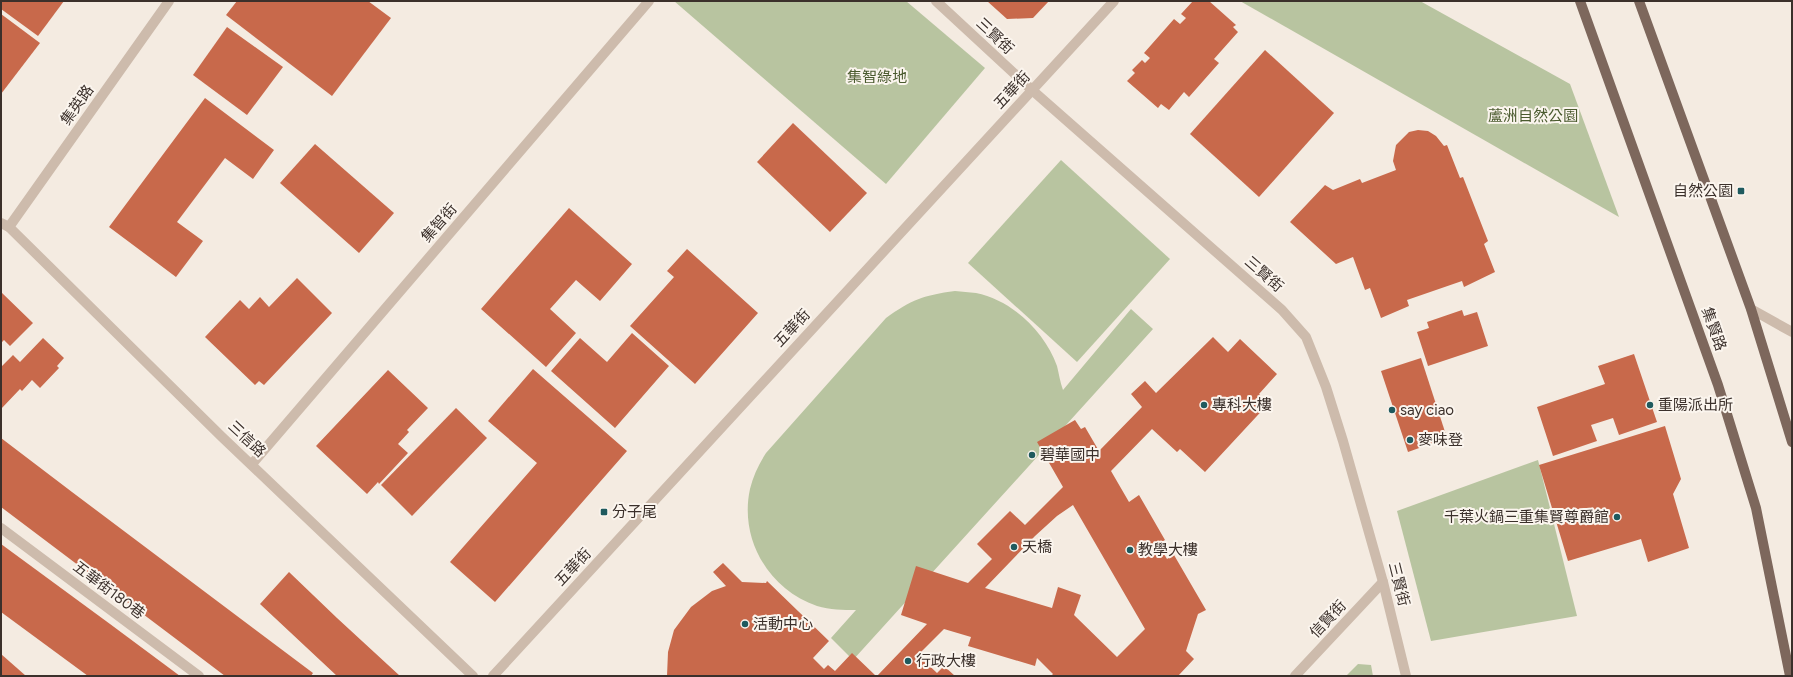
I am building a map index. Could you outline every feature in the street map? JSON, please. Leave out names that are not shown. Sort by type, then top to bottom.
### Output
[{"type":"main road","name":"集賢路","points":[[1580,1],[1721,392],[1756,508],[1790,676]]},
{"type":"main road","points":[[1639,1],[1751,309],[1792,442]]},
{"type":"street","name":"集英路","points":[[5,225],[169,1]]},
{"type":"street","name":"集智街","points":[[252,464],[649,1]]},
{"type":"street","name":"三賢街","points":[[936,1],[1032,90],[1282,310],[1306,337],[1326,387],[1343,441],[1383,582],[1406,676]]},
{"type":"street","name":"五華街","points":[[493,676],[1114,1]]},
{"type":"street","name":"三信路","points":[[5,225],[222,437],[473,676]]},
{"type":"street","points":[[1751,309],[1792,332]]},
{"type":"street","name":"五華街180巷","points":[[1,528],[199,676]]},
{"type":"street","name":"信賢街","points":[[1295,676],[1383,582]]},
{"type":"green space","name":"集智綠地","points":[[674,1],[906,1],[985,68],[886,184]]},
{"type":"green space","name":"蘆洲自然公園","points":[[1240,1],[1420,1],[1570,84],[1619,217]]},
{"type":"green space","points":[[1061,160],[1170,259],[1077,362],[968,263]]},
{"type":"green space","points":[[955,291],[976,293],[989,297],[1014,310],[1026,319],[1036,330],[1052,353],[1063,390],[1131,309],[1153,329],[853,660],[831,638],[856,610],[836,610],[817,606],[800,598],[785,588],[772,575],[761,560],[754,544],[749,526],[748,508],[751,484],[756,470],[766,453],[886,318],[918,299],[935,294]]},
{"type":"green space","points":[[1538,460],[1577,616],[1431,641],[1397,511]]},
{"type":"green space","points":[[1358,664],[1371,665],[1373,676],[1346,676]]},
{"type":"building","points":[[1,1],[64,1],[38,36],[1,9]]},
{"type":"building","points":[[237,1],[368,1],[391,18],[332,96],[226,15]]},
{"type":"building","points":[[987,1],[1049,1],[1033,18],[1007,19]]},
{"type":"building","points":[[1193,1],[1209,1],[1236,25],[1233,27],[1238,32],[1214,59],[1219,63],[1189,97],[1184,92],[1169,110],[1161,104],[1158,108],[1127,81],[1135,73],[1132,70],[1142,60],[1145,63],[1150,58],[1144,53],[1174,19],[1180,24],[1186,18],[1181,14]]},
{"type":"building","points":[[1,14],[40,43],[1,94]]},
{"type":"building","points":[[227,27],[283,67],[247,115],[193,75]]},
{"type":"building","points":[[1265,50],[1334,113],[1259,197],[1190,134]]},
{"type":"building","points":[[205,98],[274,150],[253,179],[225,158],[177,222],[203,241],[176,277],[109,227]]},
{"type":"building","points":[[793,123],[867,193],[830,232],[757,162]]},
{"type":"building","points":[[1418,130],[1428,131],[1436,136],[1444,146],[1447,145],[1460,178],[1463,177],[1488,241],[1484,244],[1495,272],[1464,287],[1462,281],[1407,300],[1409,306],[1381,318],[1370,288],[1365,290],[1353,257],[1336,264],[1290,222],[1325,185],[1333,190],[1360,179],[1362,183],[1396,170],[1393,161],[1396,145],[1409,132]]},
{"type":"building","points":[[315,144],[394,213],[359,253],[280,183]]},
{"type":"building","points":[[569,208],[632,264],[600,301],[576,280],[550,309],[576,333],[546,367],[481,309]]},
{"type":"building","points":[[687,249],[758,313],[695,384],[630,326],[674,277],[667,271]]},
{"type":"building","points":[[297,278],[332,313],[264,385],[259,381],[255,385],[205,337],[240,300],[249,309],[260,297],[269,307]]},
{"type":"building","points":[[1,292],[33,323],[10,346],[4,340],[1,343]]},
{"type":"building","points":[[1462,310],[1464,316],[1477,312],[1488,346],[1428,366],[1417,332],[1429,328],[1427,322]]},
{"type":"building","points":[[632,333],[669,366],[615,428],[551,371],[580,338],[607,362]]},
{"type":"building","name":"教學大樓","points":[[1213,337],[1228,352],[1240,339],[1277,374],[1259,394],[1269,403],[1205,472],[1180,449],[1177,452],[1152,429],[1111,471],[1129,502],[1139,495],[1165,540],[1158,544],[1167,559],[1174,555],[1206,610],[1198,614],[1186,651],[1194,659],[1178,676],[1051,676],[1053,674],[1037,658],[1035,666],[968,646],[971,637],[944,629],[918,655],[937,673],[944,666],[955,676],[877,676],[927,624],[901,615],[916,566],[968,583],[992,559],[977,544],[1010,511],[1025,525],[1063,487],[1037,442],[1075,420],[1081,429],[1085,427],[1099,451],[1142,407],[1131,394],[1145,381],[1156,393]],"holes":[[[1073,505],[1145,629],[1117,657],[1074,615],[1081,595],[1058,587],[1052,608],[985,588],[1035,536],[1057,516]]]},
{"type":"building","points":[[43,338],[64,358],[57,366],[59,368],[40,388],[32,380],[22,391],[20,389],[1,409],[1,367],[13,355],[20,362]]},
{"type":"building","points":[[1634,354],[1657,422],[1619,435],[1613,418],[1591,425],[1597,441],[1553,456],[1537,407],[1605,384],[1598,366]]},
{"type":"building","points":[[1421,358],[1447,438],[1408,452],[1381,371]]},
{"type":"building","points":[[533,369],[627,451],[495,602],[450,562],[537,463],[488,421]]},
{"type":"building","points":[[388,370],[428,408],[407,430],[409,432],[398,444],[408,453],[379,484],[378,482],[367,494],[316,446]]},
{"type":"building","points":[[456,408],[487,438],[412,516],[381,485]]},
{"type":"building","name":"千葉火鍋三重集賢尊爵館","points":[[1665,426],[1681,479],[1673,494],[1689,548],[1648,562],[1641,539],[1568,561],[1539,465]]},
{"type":"building","points":[[1,438],[313,673],[311,676],[225,676],[1,507]]},
{"type":"building","points":[[1,544],[180,676],[88,676],[1,612]]},
{"type":"building","name":"活動中心","points":[[723,563],[742,582],[766,583],[767,581],[829,641],[813,658],[824,669],[828,665],[835,671],[852,653],[876,676],[667,676],[668,652],[674,630],[691,607],[712,591],[726,586],[713,572]]},
{"type":"building","points":[[289,572],[400,676],[337,676],[260,604]]},
{"type":"building","points":[[1,654],[26,676],[1,676]]},
{"type":"place","name":"自然公園","points":[[1741,191]]},
{"type":"place","name":"專科大樓","points":[[1204,405]]},
{"type":"place","name":"重陽派出所","points":[[1650,405]]},
{"type":"place","name":"say ciao","points":[[1392,410]]},
{"type":"place","name":"麥味登","points":[[1410,440]]},
{"type":"place","name":"碧華國中","points":[[1032,455]]},
{"type":"place","name":"分子尾","points":[[604,512]]},
{"type":"place","name":"千葉火鍋三重集賢尊爵館","points":[[1617,517]]},
{"type":"place","name":"天橋","points":[[1014,547]]},
{"type":"place","name":"教學大樓","points":[[1130,550]]},
{"type":"place","name":"活動中心","points":[[745,624]]},
{"type":"place","name":"行政大樓","points":[[908,661]]}]
